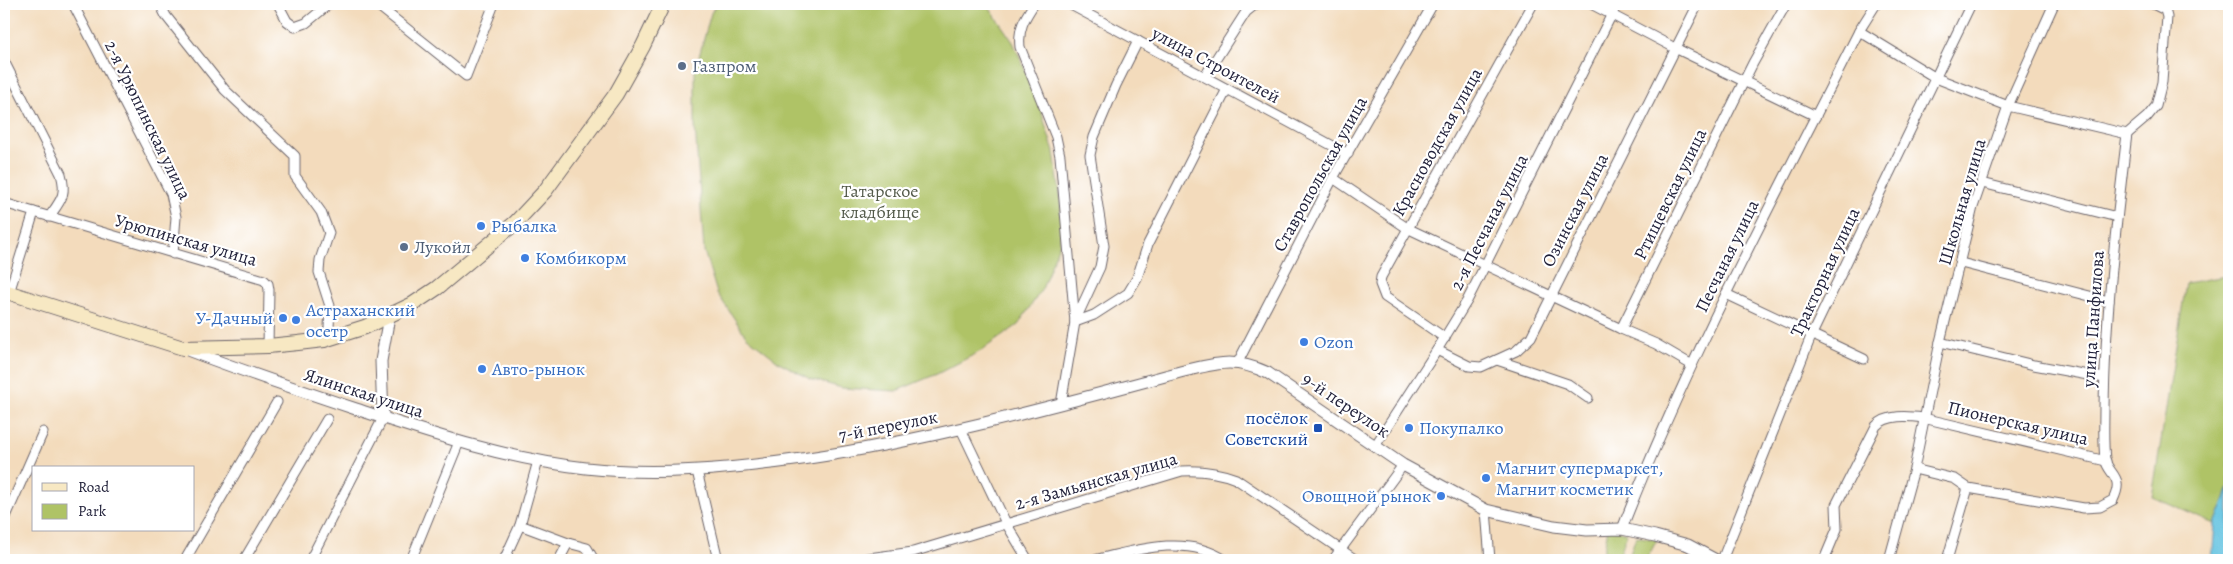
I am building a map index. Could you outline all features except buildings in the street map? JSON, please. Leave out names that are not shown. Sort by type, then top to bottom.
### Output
[{"type":"main road","points":[[7,292],[183,348],[268,346],[324,340],[345,335],[388,317],[414,304],[443,283],[515,223],[545,191],[616,94],[643,46],[663,4]]},
{"type":"street","name":"2-я Урюпинская улица","points":[[73,4],[171,194],[176,217],[173,254]]},
{"type":"street","points":[[160,4],[166,16],[225,90],[295,156],[295,176],[321,212],[329,233],[320,260],[319,272],[330,306],[329,328],[324,340]]},
{"type":"street","points":[[278,4],[287,21],[295,27],[306,23],[329,4]]},
{"type":"street","points":[[377,4],[466,76],[494,4]]},
{"type":"street","points":[[1034,4],[1022,22],[1019,36],[1020,47],[1056,138],[1060,156],[1075,322]]},
{"type":"street","name":"улица Строителей","points":[[1069,4],[1348,154]]},
{"type":"street","points":[[1205,76],[1246,12],[1256,4]]},
{"type":"street","name":"Ставропольская улица","points":[[1238,362],[1333,178],[1433,4]]},
{"type":"street","name":"Красноводская улица","points":[[1445,338],[1385,297],[1380,284],[1381,277],[1533,4]]},
{"type":"street","points":[[1591,4],[1675,48],[1816,116]]},
{"type":"street","name":"2-я Песчаная улица","points":[[1375,446],[1445,338],[1486,266],[1617,4]]},
{"type":"street","name":"Озинская улица","points":[[1437,350],[1469,366],[1481,367],[1523,347],[1531,336],[1698,4]]},
{"type":"street","name":"Ртищевская улица","points":[[1621,329],[1752,63],[1786,4]]},
{"type":"street","name":"Песчаная улица","points":[[1622,529],[1643,475],[1726,294],[1859,31],[1876,4]]},
{"type":"street","name":"Тракторная улица","points":[[1722,560],[1812,334],[1971,4]]},
{"type":"street","name":"Школьная улица","points":[[1888,560],[1914,468],[1940,342],[1973,208],[2008,106],[2054,4]]},
{"type":"street","points":[[1859,31],[1936,78],[2008,106],[2126,134],[2153,111],[2162,82],[2167,17],[2165,10],[2153,4]]},
{"type":"street","points":[[1061,404],[1075,322],[1100,267],[1104,246],[1090,155],[1094,137],[1112,93],[1138,41]]},
{"type":"street","points":[[4,61],[64,185],[64,194],[61,201],[49,217]]},
{"type":"street","points":[[1075,322],[1094,315],[1128,293],[1137,278],[1148,244],[1227,89]]},
{"type":"street","name":"улица Панфилова","points":[[1968,488],[2084,508],[2100,507],[2111,502],[2116,491],[2116,478],[2106,461],[2104,378],[2109,301],[2126,134]]},
{"type":"street","points":[[1333,178],[1407,228],[1550,297],[1656,344],[1692,365]]},
{"type":"street","points":[[1982,183],[2117,217]]},
{"type":"street","name":"Урюпинская улица","points":[[4,203],[264,280],[268,284],[269,290],[268,346]]},
{"type":"street","points":[[7,292],[34,212]]},
{"type":"street","points":[[1961,262],[2109,301]]},
{"type":"street","points":[[1726,294],[1864,360]]},
{"type":"street","points":[[310,560],[382,418],[381,361],[388,317]]},
{"type":"street","points":[[1940,342],[2034,365],[2104,378]]},
{"type":"street","name":"Ялинская улица","points":[[183,348],[382,418],[459,442],[538,461]]},
{"type":"street","points":[[1497,360],[1568,384],[1588,398]]},
{"type":"street","name":"7-й переулок","points":[[538,461],[626,471],[697,471],[753,466],[841,453],[961,429],[1184,371],[1238,362]]},
{"type":"street","name":"9-й переулок","points":[[1238,362],[1250,364],[1268,373],[1403,465],[1486,510],[1554,526],[1587,530],[1622,529],[1688,545],[1716,560]]},
{"type":"street","points":[[185,560],[277,402]]},
{"type":"street","points":[[1824,560],[1837,529],[1836,505],[1876,426],[1883,421],[1897,417],[1923,418]]},
{"type":"street","name":"Пионерская улица","points":[[1923,418],[2106,461]]},
{"type":"street","points":[[244,560],[327,419]]},
{"type":"street","points":[[961,429],[1006,523],[1028,560]]},
{"type":"street","points":[[4,521],[43,432]]},
{"type":"street","points":[[410,560],[459,442]]},
{"type":"street","points":[[504,560],[520,525],[538,461]]},
{"type":"street","points":[[1333,560],[1403,465]]},
{"type":"street","points":[[1914,468],[1955,478],[1968,488],[1947,560]]},
{"type":"street","name":"2-я Замьянская улица","points":[[854,560],[915,556],[1006,523],[1182,471],[1199,470],[1236,478],[1356,560]]},
{"type":"street","points":[[697,471],[718,560]]},
{"type":"street","points":[[1486,510],[1490,560]]},
{"type":"street","points":[[520,525],[587,548],[594,560]]},
{"type":"street","points":[[559,560],[568,543]]},
{"type":"street","points":[[1095,560],[1139,550],[1197,547],[1225,560]]},
{"type":"green space","name":"Татарское кладбище","points":[[716,4],[984,4],[991,10],[1013,42],[1036,95],[1054,152],[1061,201],[1060,242],[1042,289],[1018,325],[979,352],[937,374],[896,391],[842,388],[810,379],[779,362],[746,336],[717,293],[704,251],[695,126],[695,71],[711,13]]},
{"type":"green space","points":[[2229,256],[2229,488],[2215,524],[2152,497],[2186,283],[2226,276]]},
{"type":"green space","points":[[1608,528],[1627,533],[1618,560],[1602,560]]},
{"type":"green space","points":[[1636,536],[1657,540],[1646,560],[1628,560]]},
{"type":"water","points":[[2229,488],[2229,560],[2212,560],[2215,524]]},
{"type":"place","name":"Газпром","points":[[682,66]]},
{"type":"place","name":"Рыбалка","points":[[481,226]]},
{"type":"place","name":"Лукойл","points":[[404,247]]},
{"type":"place","name":"Комбикорм","points":[[525,258]]},
{"type":"place","name":"У-Дачный","points":[[283,318]]},
{"type":"place","name":"Астраханский осетр","points":[[296,320]]},
{"type":"place","name":"Ozon","points":[[1304,342]]},
{"type":"place","name":"Авто-рынок","points":[[482,369]]},
{"type":"place","name":"посёлок Советский","points":[[1318,428]]},
{"type":"place","name":"Покупалко","points":[[1409,428]]},
{"type":"place","name":"Магнит супермаркет, Магнит косметик","points":[[1486,478]]},
{"type":"place","name":"Овощной рынок","points":[[1441,496]]}]
